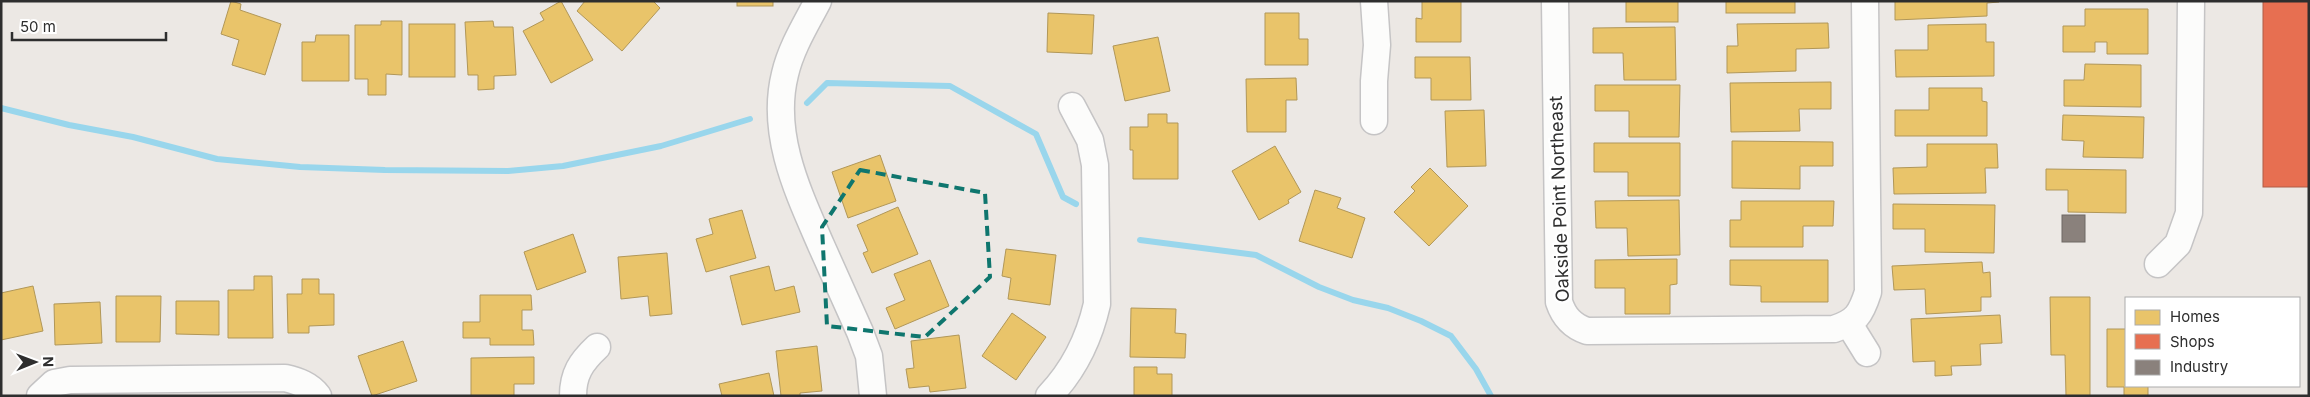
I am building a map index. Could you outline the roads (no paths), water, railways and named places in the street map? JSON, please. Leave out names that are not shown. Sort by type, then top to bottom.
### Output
[{"type":"street","points":[[818,1],[802,32],[785,75],[782,128],[786,158],[794,184],[866,348],[873,381],[873,396]]},
{"type":"street","points":[[1374,1],[1377,45],[1374,81],[1374,121]]},
{"type":"street","name":"Oakside Point Northeast","points":[[1554,1],[1559,295],[1563,313],[1570,321],[1578,328],[1587,331],[1834,329],[1849,324]]},
{"type":"street","points":[[1865,1],[1868,292],[1862,311],[1849,324],[1867,353]]},
{"type":"street","points":[[2158,264],[2178,244],[2189,213],[2191,1]]},
{"type":"street","points":[[1060,392],[1083,348],[1092,325],[1097,304],[1095,165],[1090,140],[1072,106]]},
{"type":"street","points":[[573,396],[573,380],[581,362],[597,347]]},
{"type":"street","points":[[40,396],[54,383],[70,380],[285,378],[300,382],[314,390],[318,396]]},
{"type":"waterway","points":[[807,103],[827,83],[950,86],[1036,134],[1063,197],[1076,204]]},
{"type":"waterway","points":[[1,108],[69,125],[133,137],[217,159],[300,167],[385,170],[508,171],[563,166],[661,146],[750,119]]},
{"type":"waterway","points":[[1140,240],[1256,255],[1319,287],[1353,300],[1388,308],[1421,321],[1451,336],[1476,369],[1491,396]]}]
